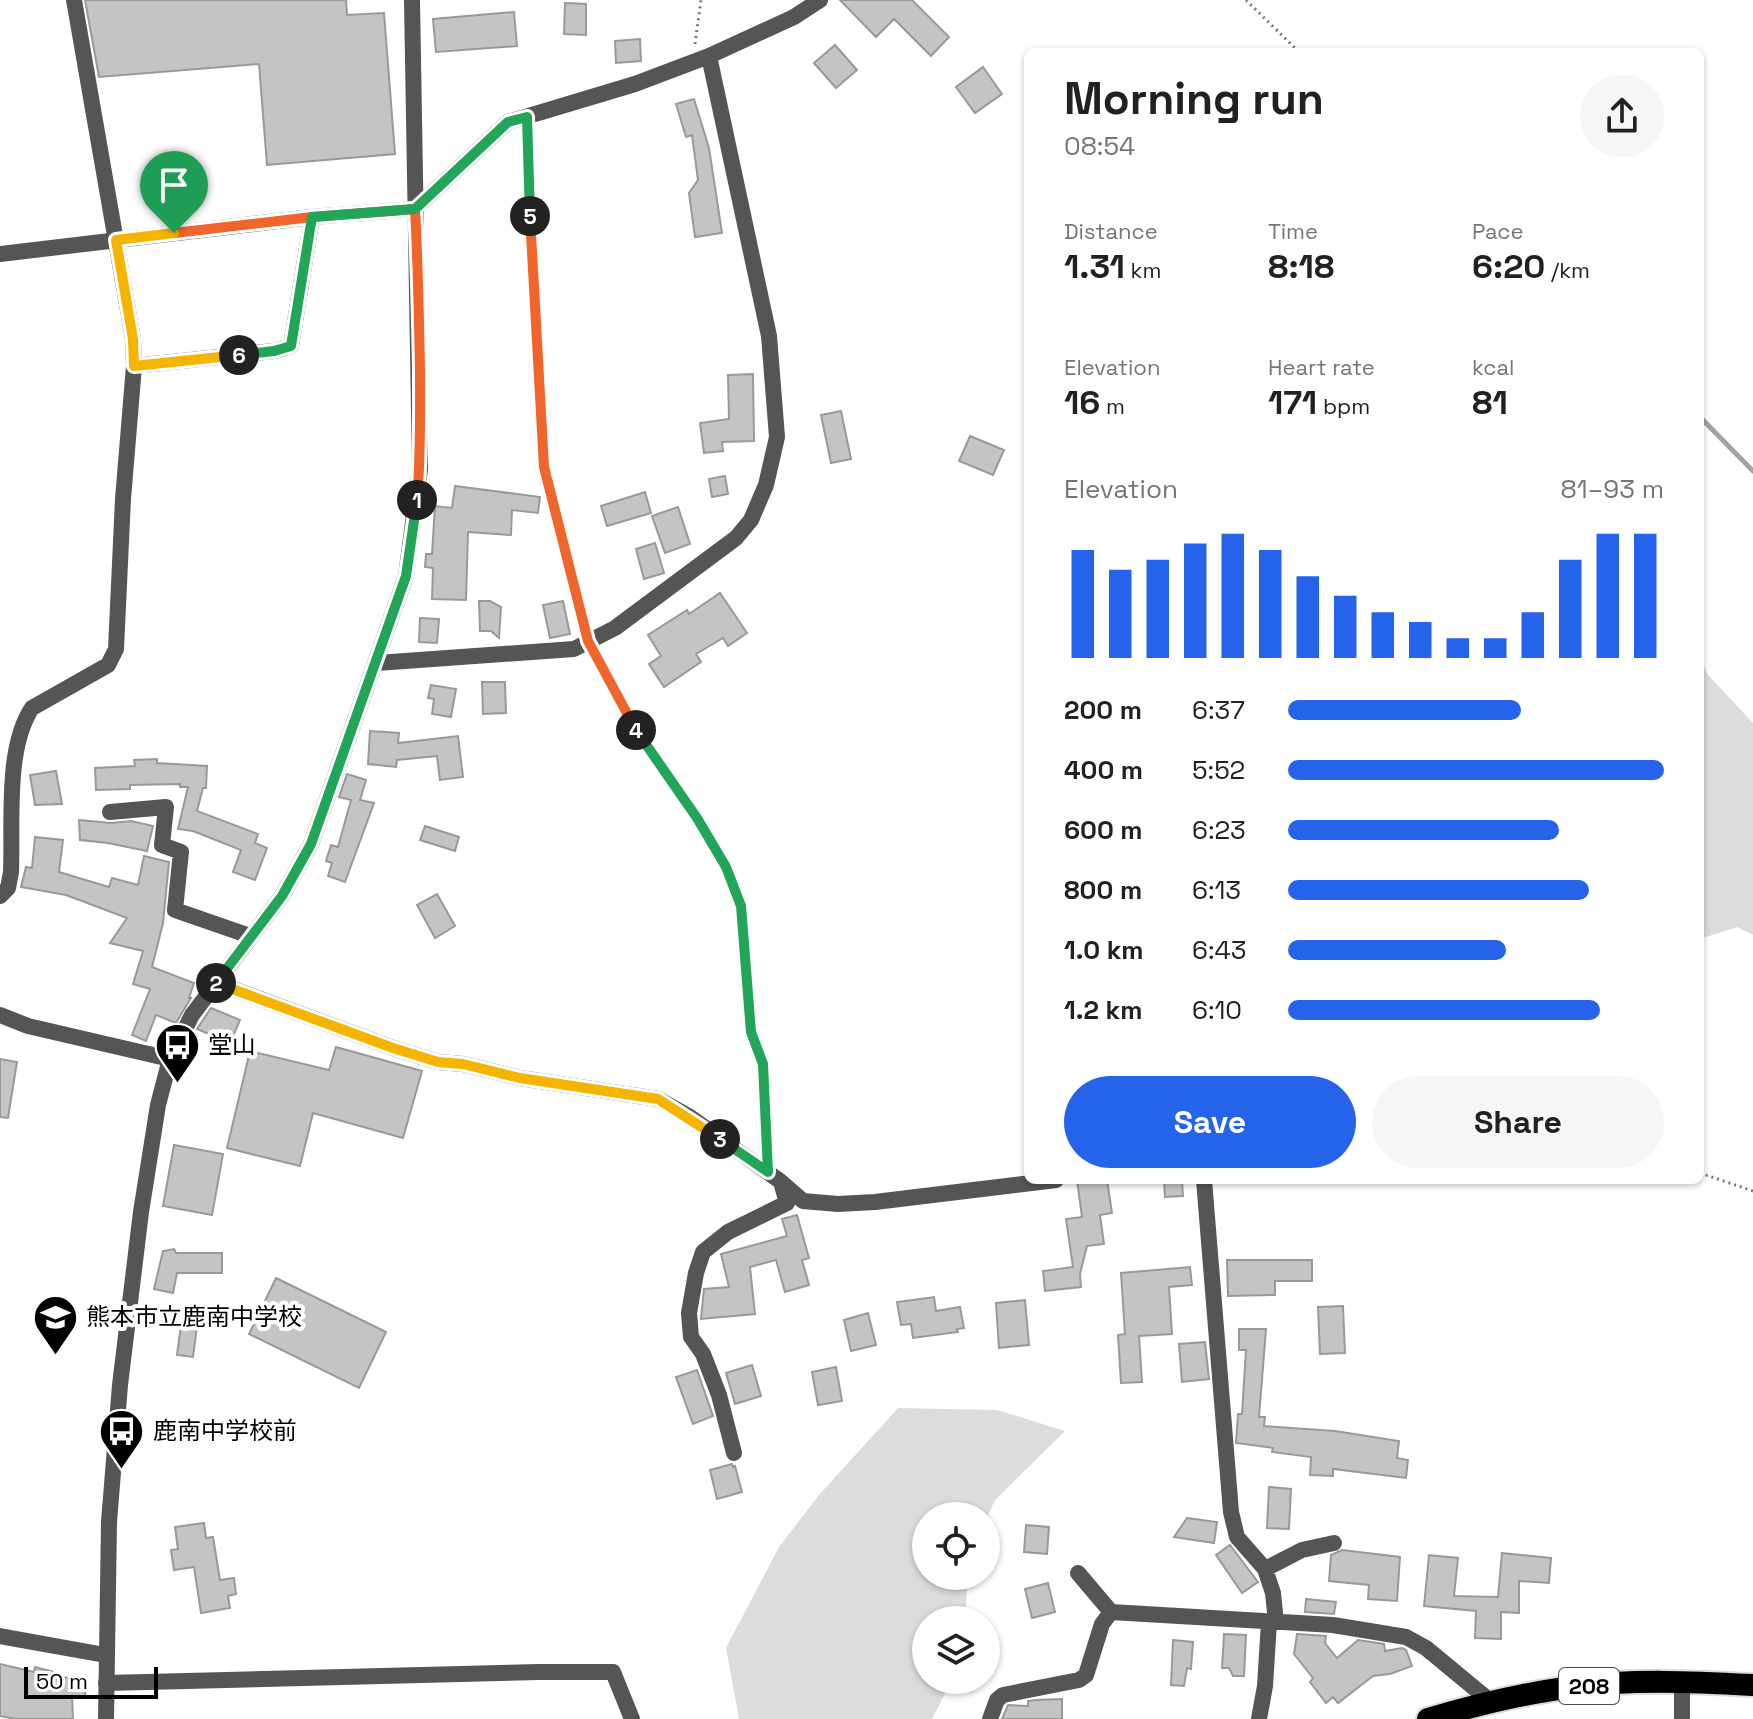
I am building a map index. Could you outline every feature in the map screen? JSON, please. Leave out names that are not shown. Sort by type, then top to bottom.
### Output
[{"type":"highway","name":"208","points":[[1428,1719],[1490,1701],[1575,1687],[1682,1682],[1753,1685]]},
{"type":"street","points":[[0,896],[8,888],[11,872],[15,750],[25,718],[32,708],[108,665],[116,649],[123,499],[134,366],[133,339],[95,136],[74,0]]},
{"type":"street","points":[[106,1719],[109,1522],[120,1385],[141,1212],[158,1105],[170,1059],[192,1015],[282,896],[311,844],[406,576],[420,469],[412,0]]},
{"type":"street","points":[[0,254],[312,217],[415,209],[508,122],[635,84],[709,56],[794,17],[820,0]]},
{"type":"street","points":[[377,663],[574,649],[615,628],[736,538],[751,520],[766,485],[777,437],[769,336],[709,56]]},
{"type":"street","points":[[134,366],[274,351],[291,346],[312,217]]},
{"type":"street","points":[[110,812],[166,807],[162,845],[181,852],[175,910],[250,936]]},
{"type":"street","points":[[214,982],[438,1062],[658,1099],[690,1117],[774,1176],[803,1201],[838,1204],[1024,1184]]},
{"type":"street","points":[[0,1015],[28,1026],[170,1059]]},
{"type":"street","points":[[734,1453],[719,1395],[703,1354],[691,1337],[689,1313],[703,1252],[728,1232],[787,1203],[774,1176]]},
{"type":"street","points":[[1204,1184],[1231,1512],[1237,1537],[1265,1569],[1273,1593],[1259,1719]]},
{"type":"street","points":[[1265,1569],[1302,1550],[1334,1543]]},
{"type":"street","points":[[1078,1573],[1111,1612],[1333,1625],[1406,1637],[1426,1648],[1490,1701]]},
{"type":"street","points":[[990,1719],[997,1700],[1003,1695],[1079,1680],[1086,1675],[1102,1624],[1111,1612]]},
{"type":"street","points":[[0,1636],[105,1655]]},
{"type":"street","points":[[106,1683],[613,1672],[632,1719]]},
{"type":"street","points":[[1682,1682],[1682,1719]]},
{"type":"path","points":[[692,62],[701,0]]},
{"type":"path","points":[[1246,0],[1295,48]]},
{"type":"path","points":[[527,117],[544,467],[588,641],[630,722],[697,818],[726,867],[739,898],[751,1032],[763,1064],[774,1176]]},
{"type":"path","points":[[1704,1174],[1753,1191]]},
{"type":"shaded area","points":[[1704,666],[1708,675],[1753,723],[1753,935],[1737,927],[1704,938]]},
{"type":"shaded area","points":[[898,1408],[997,1410],[1065,1431],[994,1502],[912,1502],[912,1590],[967,1590],[966,1606],[912,1606],[912,1694],[945,1694],[932,1719],[739,1719],[726,1648],[779,1547],[819,1495]]},
{"type":"building","points":[[85,0],[346,0],[347,15],[384,13],[395,154],[267,165],[259,64],[99,77]]},
{"type":"building","points":[[840,0],[912,0],[949,37],[931,56],[894,19],[876,37]]},
{"type":"building","points":[[565,3],[586,4],[586,35],[564,34]]},
{"type":"building","points":[[514,12],[517,46],[436,52],[433,19]]},
{"type":"building","points":[[640,39],[641,61],[616,63],[615,41]]},
{"type":"building","points":[[835,45],[857,70],[836,88],[814,63]]},
{"type":"building","points":[[983,67],[1002,94],[975,113],[956,87]]},
{"type":"building","points":[[694,99],[709,148],[722,233],[695,237],[689,193],[698,180],[692,135],[686,137],[676,104]]},
{"type":"building","points":[[753,374],[754,441],[722,442],[723,451],[704,453],[700,423],[729,419],[728,375]]},
{"type":"building","points":[[841,411],[851,459],[831,463],[821,415]]},
{"type":"building","points":[[970,436],[1004,450],[993,475],[959,461]]},
{"type":"building","points":[[725,476],[728,494],[712,497],[709,479]]},
{"type":"building","points":[[455,486],[540,497],[538,513],[512,510],[511,535],[468,532],[466,600],[432,599],[433,568],[425,567],[426,554],[432,554],[435,506],[452,508]]},
{"type":"building","points":[[645,492],[651,513],[607,526],[601,506]]},
{"type":"building","points":[[678,507],[690,544],[665,553],[652,516]]},
{"type":"building","points":[[655,543],[664,573],[644,579],[636,549]]},
{"type":"building","points":[[720,593],[747,633],[728,646],[723,638],[696,654],[701,662],[664,687],[649,664],[661,656],[648,635],[687,610],[689,614]]},
{"type":"building","points":[[479,601],[490,601],[501,607],[499,638],[491,631],[480,631]]},
{"type":"building","points":[[563,601],[570,634],[550,638],[543,605]]},
{"type":"building","points":[[420,618],[439,619],[437,643],[419,642]]},
{"type":"building","points":[[482,682],[505,682],[506,713],[483,714]]},
{"type":"building","points":[[431,685],[456,689],[451,717],[432,714],[434,699],[428,698]]},
{"type":"building","points":[[370,731],[399,733],[398,743],[458,736],[463,777],[440,780],[437,756],[397,760],[396,767],[368,764]]},
{"type":"building","points":[[157,759],[157,763],[207,766],[206,788],[203,788],[197,811],[258,834],[255,843],[267,848],[255,880],[233,872],[241,850],[193,831],[178,829],[188,787],[180,787],[180,784],[130,785],[130,789],[96,790],[95,768],[135,766],[134,760]]},
{"type":"building","points":[[56,771],[62,804],[35,805],[30,775]]},
{"type":"building","points":[[347,774],[366,780],[360,800],[374,803],[345,882],[328,876],[332,863],[326,861],[331,845],[338,847],[351,800],[339,797]]},
{"type":"building","points":[[79,820],[131,821],[153,826],[147,851],[80,840]]},
{"type":"building","points":[[425,826],[459,837],[455,851],[420,840]]},
{"type":"building","points":[[35,837],[63,840],[59,872],[109,887],[112,878],[138,885],[144,856],[169,862],[163,923],[152,967],[194,983],[191,998],[176,1023],[156,1015],[146,1041],[132,1035],[150,989],[133,984],[143,951],[110,943],[127,918],[66,895],[21,887],[26,867],[32,868]]},
{"type":"building","points":[[437,894],[455,926],[435,938],[417,905]]},
{"type":"building","points":[[211,1008],[240,1020],[230,1043],[197,1029]]},
{"type":"building","points":[[336,1047],[422,1071],[403,1138],[313,1113],[300,1166],[227,1148],[250,1051],[329,1070]]},
{"type":"building","points":[[0,1059],[17,1062],[8,1118],[0,1117]]},
{"type":"building","points":[[174,1145],[223,1154],[212,1215],[163,1206]]},
{"type":"building","points":[[1078,1184],[1108,1184],[1112,1213],[1100,1215],[1104,1244],[1087,1246],[1080,1274],[1081,1287],[1045,1291],[1043,1271],[1073,1267],[1066,1219],[1082,1217]]},
{"type":"building","points":[[1164,1184],[1182,1184],[1183,1196],[1165,1197]]},
{"type":"building","points":[[797,1215],[809,1258],[802,1260],[809,1285],[785,1292],[776,1260],[750,1267],[755,1314],[701,1319],[704,1289],[729,1287],[721,1254],[787,1236],[782,1219]]},
{"type":"building","points":[[174,1249],[176,1253],[222,1253],[222,1273],[177,1273],[173,1293],[154,1289],[163,1251]]},
{"type":"building","points":[[1227,1260],[1312,1260],[1312,1281],[1275,1281],[1275,1295],[1228,1296]]},
{"type":"building","points":[[1190,1267],[1192,1285],[1169,1287],[1172,1334],[1139,1336],[1142,1382],[1121,1383],[1118,1335],[1125,1334],[1121,1273]]},
{"type":"building","points":[[276,1278],[386,1332],[359,1388],[249,1334]]},
{"type":"building","points":[[934,1297],[936,1311],[960,1307],[964,1328],[957,1329],[958,1332],[913,1338],[911,1324],[901,1325],[897,1302]]},
{"type":"building","points":[[1025,1300],[1029,1345],[999,1348],[996,1303]]},
{"type":"building","points":[[1343,1306],[1345,1353],[1320,1354],[1318,1307]]},
{"type":"building","points":[[868,1313],[876,1345],[851,1351],[844,1320]]},
{"type":"building","points":[[181,1325],[197,1327],[193,1357],[177,1355]]},
{"type":"building","points":[[1239,1329],[1266,1329],[1259,1417],[1265,1417],[1264,1426],[1335,1431],[1399,1441],[1397,1458],[1408,1460],[1406,1478],[1333,1469],[1333,1476],[1310,1475],[1311,1457],[1236,1443],[1238,1414],[1242,1414],[1246,1350],[1239,1350]]},
{"type":"building","points":[[1205,1342],[1209,1379],[1182,1382],[1179,1344]]},
{"type":"building","points":[[752,1365],[761,1396],[735,1404],[726,1373]]},
{"type":"building","points":[[836,1367],[842,1401],[818,1405],[812,1372]]},
{"type":"building","points":[[697,1370],[713,1416],[693,1424],[676,1377]]},
{"type":"building","points":[[732,1464],[742,1492],[717,1499],[710,1470]]},
{"type":"building","points":[[1269,1487],[1291,1489],[1289,1529],[1267,1528]]},
{"type":"building","points":[[1187,1518],[1217,1522],[1214,1543],[1174,1537]]},
{"type":"building","points":[[204,1523],[206,1538],[213,1537],[220,1580],[234,1578],[236,1594],[228,1596],[230,1608],[201,1613],[194,1567],[174,1570],[171,1550],[178,1549],[175,1527]]},
{"type":"building","points":[[1026,1525],[1049,1527],[1047,1554],[1024,1552]]},
{"type":"building","points":[[1230,1545],[1258,1582],[1242,1593],[1216,1555]]},
{"type":"building","points":[[1342,1550],[1400,1557],[1397,1601],[1368,1599],[1369,1585],[1329,1581],[1331,1555]]},
{"type":"building","points":[[1502,1553],[1551,1558],[1549,1583],[1519,1581],[1519,1613],[1501,1612],[1501,1639],[1475,1638],[1476,1611],[1424,1606],[1429,1555],[1458,1558],[1454,1596],[1498,1597]]},
{"type":"building","points":[[1048,1583],[1055,1612],[1032,1618],[1025,1589]]},
{"type":"building","points":[[1306,1599],[1336,1602],[1334,1614],[1305,1612]]},
{"type":"building","points":[[1224,1634],[1246,1635],[1244,1676],[1233,1676],[1229,1668],[1222,1668]]},
{"type":"building","points":[[1297,1634],[1326,1636],[1325,1643],[1337,1658],[1358,1640],[1384,1644],[1385,1651],[1402,1648],[1406,1650],[1412,1666],[1373,1676],[1338,1703],[1333,1697],[1326,1703],[1310,1682],[1313,1678],[1294,1654]]},
{"type":"building","points":[[1173,1640],[1193,1642],[1191,1669],[1187,1668],[1184,1686],[1171,1685]]},
{"type":"building","points":[[0,1664],[34,1672],[35,1667],[58,1673],[57,1677],[86,1679],[85,1698],[72,1696],[73,1719],[0,1716]]},
{"type":"building","points":[[1062,1699],[1062,1719],[1002,1719],[1008,1705],[1028,1706],[1028,1701]]},
{"type":"waterway","points":[[1704,421],[1753,471]]},
{"type":"place","name":"堂山","points":[[177,1084]]},
{"type":"place","name":"熊本市立鹿南中学校","points":[[55,1356]]},
{"type":"place","name":"鹿南中学校前","points":[[122,1470]]},
{"type":"route","points":[[174,233],[116,240],[133,339],[134,366],[274,351],[291,346],[312,217],[415,209],[508,122],[527,117],[536,357],[544,467],[588,641],[630,722],[697,818],[726,867],[739,898],[751,1032],[763,1064],[768,1172],[690,1117],[658,1099],[438,1062],[214,982],[282,896],[311,844],[406,576],[420,469],[415,209],[312,217],[174,233]]}]
